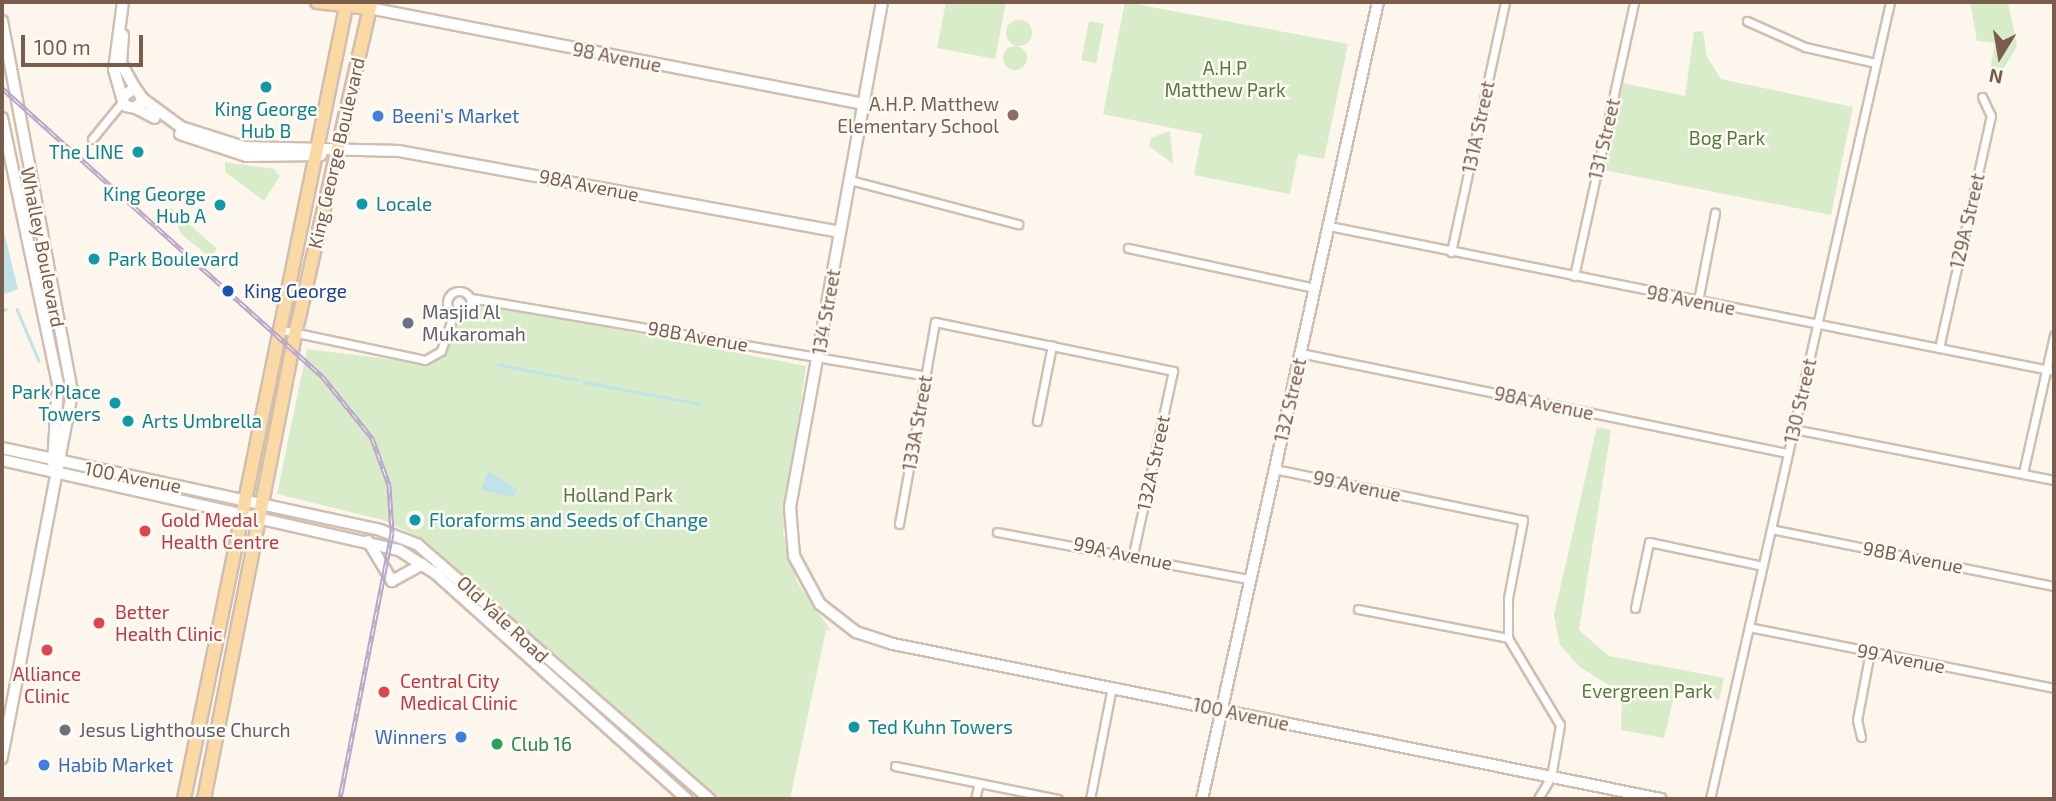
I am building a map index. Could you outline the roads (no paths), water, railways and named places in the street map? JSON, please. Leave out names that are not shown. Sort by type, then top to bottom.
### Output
[{"type":"main road","points":[[122,2],[113,54],[128,104]]},
{"type":"main road","points":[[128,104],[135,88],[121,58],[129,2]]},
{"type":"main road","points":[[317,2],[366,4]]},
{"type":"main road","name":"134 Street","points":[[828,612],[797,567],[789,521],[882,2]]},
{"type":"main road","name":"132 Street","points":[[1202,799],[1378,2]]},
{"type":"main road","name":"King George Boulevard","points":[[204,799],[263,510],[295,333],[337,150],[366,4]]},
{"type":"main road","name":"98 Avenue","points":[[366,4],[864,104]]},
{"type":"main road","name":"King George Boulevard","points":[[184,799],[312,152],[346,5]]},
{"type":"main road","name":"Whalley Boulevard","points":[[2,21],[71,383],[57,465],[6,711],[2,758]]},
{"type":"main road","name":"98A Avenue","points":[[128,104],[226,143],[312,152],[399,151],[841,232]]},
{"type":"main road","name":"Whalley Boulevard","points":[[2,118],[58,384],[57,465]]},
{"type":"main road","name":"100 Avenue","points":[[2,448],[57,465],[263,510]]},
{"type":"main road","name":"100 Avenue","points":[[2,460],[57,465]]},
{"type":"main road","name":"Old Yale Road","points":[[263,510],[368,541],[424,564],[583,712],[687,799]]},
{"type":"main road","name":"Old Yale Road","points":[[263,510],[417,544],[594,704],[709,799]]},
{"type":"main road","points":[[368,541],[392,581],[424,564]]},
{"type":"main road","name":"100 Avenue","points":[[828,612],[878,641],[1661,799]]},
{"type":"main road","points":[[583,712],[594,704]]},
{"type":"main road","points":[[188,778],[211,766],[194,748]]},
{"type":"street","name":"131A Street","points":[[1451,252],[1505,2]]},
{"type":"street","name":"131 Street","points":[[1574,276],[1634,2]]},
{"type":"street","name":"130 Street","points":[[1710,799],[1890,2]]},
{"type":"street","points":[[1747,21],[1805,47],[1876,63]]},
{"type":"street","name":"129A Street","points":[[1939,348],[1991,116],[1982,97]]},
{"type":"street","points":[[92,139],[128,104]]},
{"type":"street","points":[[850,180],[1018,224]]},
{"type":"street","points":[[1698,301],[1715,213]]},
{"type":"street","name":"98 Avenue","points":[[1329,226],[2050,370]]},
{"type":"street","points":[[1128,248],[1315,288]]},
{"type":"street","points":[[453,292],[471,298],[467,312],[454,313],[447,303],[453,292]]},
{"type":"street","name":"98B Avenue","points":[[471,298],[925,376]]},
{"type":"street","points":[[277,328],[425,360],[441,351],[454,313]]},
{"type":"street","name":"133A Street","points":[[899,524],[935,322],[1052,345]]},
{"type":"street","points":[[2023,473],[2050,370],[2054,335]]},
{"type":"street","points":[[1037,421],[1052,345]]},
{"type":"street","name":"132A Street","points":[[1052,345],[1172,371],[1133,555]]},
{"type":"street","name":"98A Avenue","points":[[1300,353],[1788,453]]},
{"type":"street","points":[[1794,429],[2054,480]]},
{"type":"street","name":"99 Avenue","points":[[1274,469],[1523,520],[1508,598],[1508,638]]},
{"type":"street","name":"98B Avenue","points":[[1771,528],[2054,586]]},
{"type":"street","name":"99A Avenue","points":[[997,532],[1133,555],[1249,579]]},
{"type":"street","points":[[1635,608],[1649,542],[1763,566]]},
{"type":"street","points":[[1358,609],[1508,638],[1557,714],[1560,738],[1551,777],[1538,799]]},
{"type":"street","name":"99 Avenue","points":[[1749,627],[2054,688]]},
{"type":"street","points":[[1861,737],[1857,720],[1870,652]]},
{"type":"street","points":[[1090,799],[1112,687]]},
{"type":"street","points":[[895,766],[1058,799]]},
{"type":"street","points":[[975,799],[979,783]]},
{"type":"water","points":[[2,224],[18,289],[2,295]]},
{"type":"water","points":[[488,471],[517,489],[514,497],[481,490]]},
{"type":"waterway","points":[[2,311],[6,309]]},
{"type":"waterway","points":[[17,309],[39,361]]},
{"type":"waterway","points":[[499,364],[530,371]]},
{"type":"waterway","points":[[533,371],[577,380]]},
{"type":"waterway","points":[[584,382],[700,404]]},
{"type":"railway","points":[[2,88],[322,376],[372,438],[389,485],[392,533],[340,799]]},
{"type":"place","name":"King George Hub B","points":[[266,87]]},
{"type":"place","name":"A.H.P. Matthew Elementary School","points":[[1013,115]]},
{"type":"place","name":"Beeni's Market","points":[[378,116]]},
{"type":"place","name":"The LINE","points":[[138,152]]},
{"type":"place","name":"Locale","points":[[362,204]]},
{"type":"place","name":"King George Hub A","points":[[220,205]]},
{"type":"place","name":"Park Boulevard","points":[[94,259]]},
{"type":"place","name":"King George","points":[[228,291]]},
{"type":"place","name":"Masjid Al Mukaromah","points":[[408,323]]},
{"type":"place","name":"Park Place Towers","points":[[115,403]]},
{"type":"place","name":"Arts Umbrella","points":[[128,421]]},
{"type":"place","name":"Floraforms and Seeds of Change","points":[[415,520]]},
{"type":"place","name":"Gold Medal Health Centre","points":[[145,531]]},
{"type":"place","name":"Better Health Clinic","points":[[99,623]]},
{"type":"place","name":"Alliance Clinic","points":[[47,650]]},
{"type":"place","name":"Central City Medical Clinic","points":[[384,692]]},
{"type":"place","name":"Ted Kuhn Towers","points":[[854,727]]},
{"type":"place","name":"Jesus Lighthouse Church","points":[[65,730]]},
{"type":"place","name":"Winners","points":[[461,737]]},
{"type":"place","name":"Club 16","points":[[497,744]]},
{"type":"place","name":"Habib Market","points":[[44,765]]},
{"type":"park label","name":"A.H.P Matthew Park","points":[[1225,79]]},
{"type":"park label","name":"Bog Park","points":[[1727,138]]},
{"type":"park label","name":"Holland Park","points":[[618,495]]},
{"type":"park label","name":"Evergreen Park","points":[[1647,691]]}]
